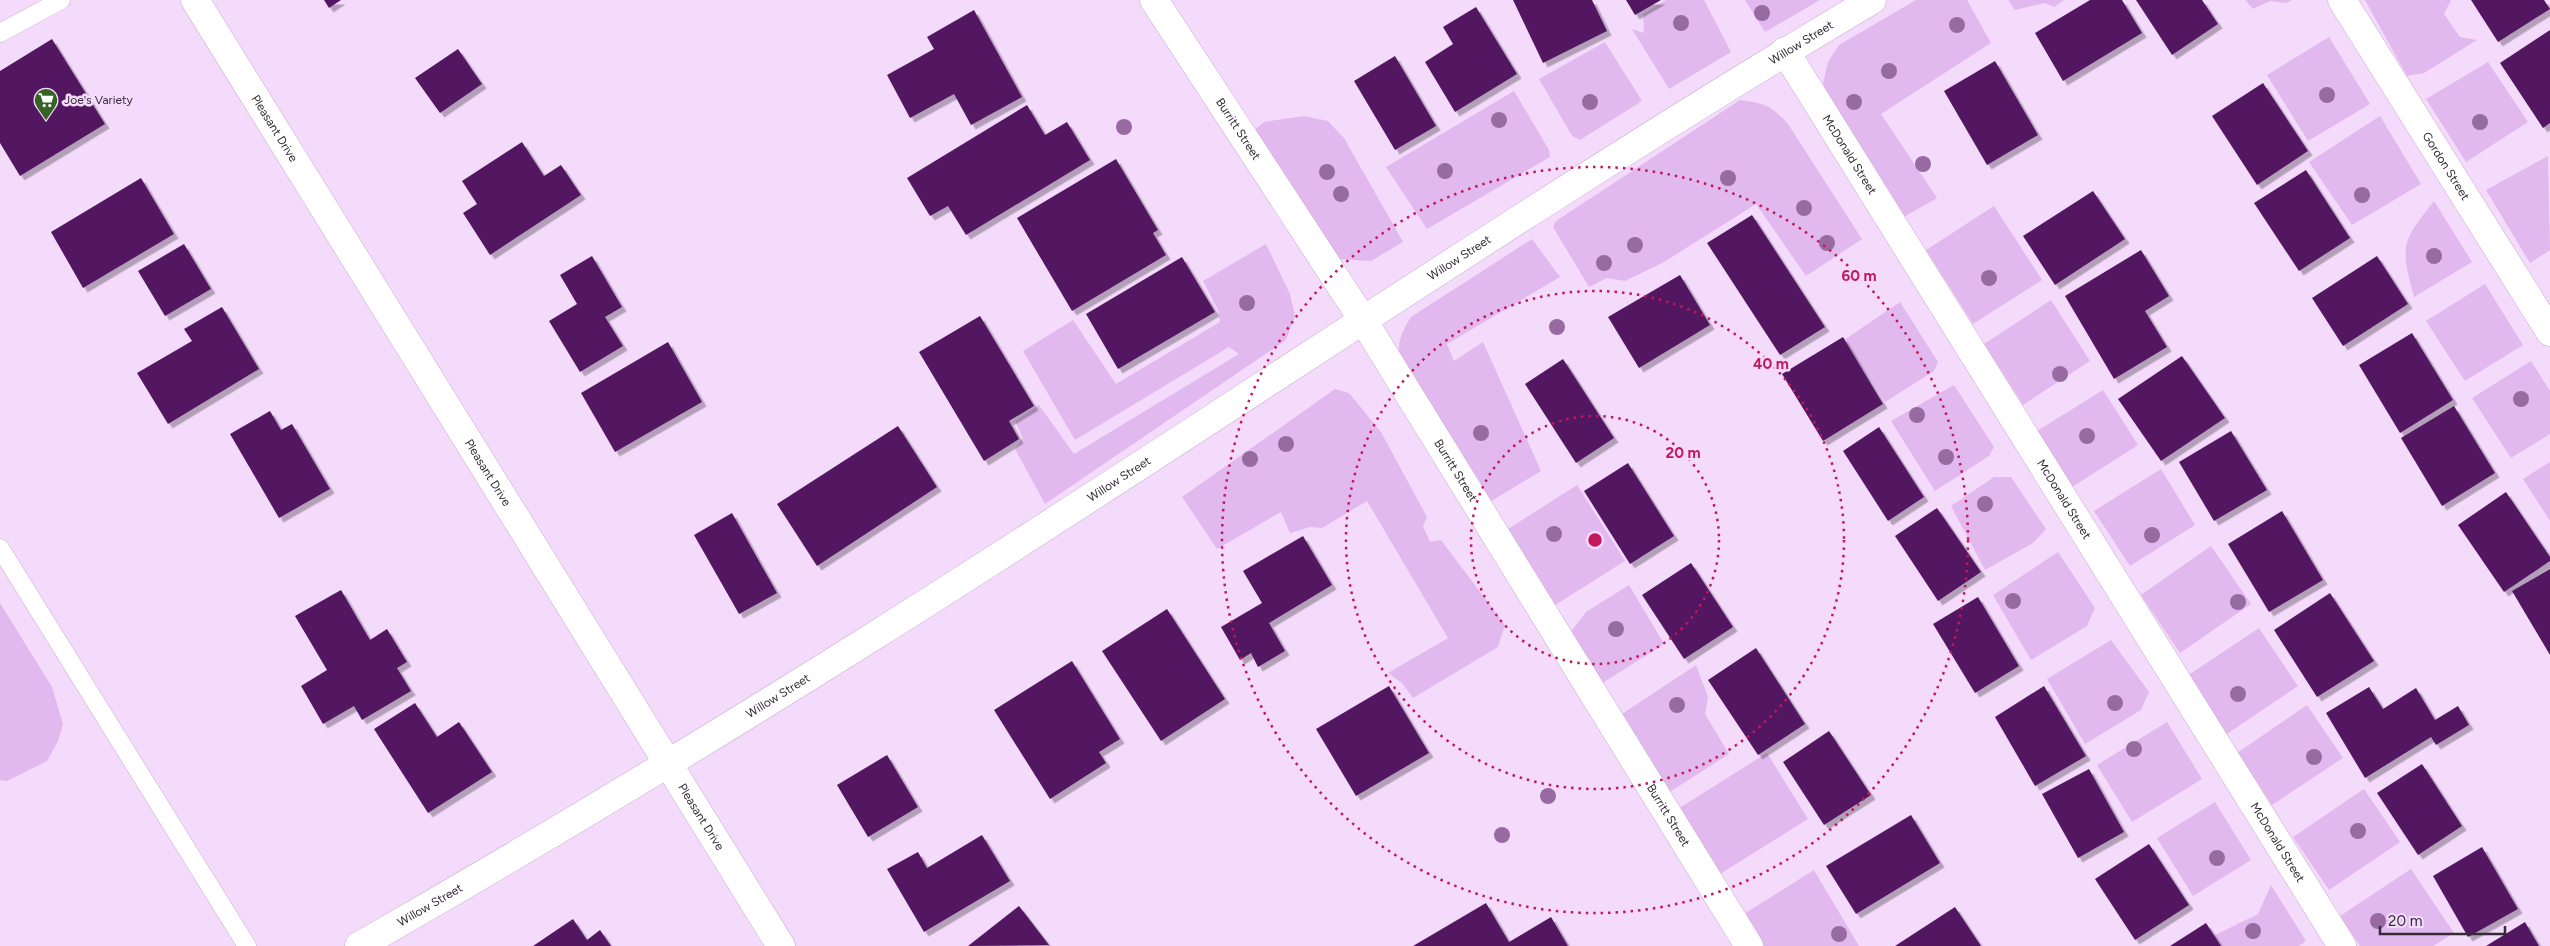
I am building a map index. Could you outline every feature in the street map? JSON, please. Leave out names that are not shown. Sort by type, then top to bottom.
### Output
[{"type":"street","name":"Pleasant Drive","points":[[195,0],[781,946]]},
{"type":"street","name":"Burritt Street","points":[[1154,0],[1362,320],[1748,946]]},
{"type":"street","name":"Willow Street","points":[[359,946],[668,762],[873,636],[1362,320],[1785,51],[1872,0]]},
{"type":"street","name":"Gordon Street","points":[[2342,0],[2550,332]]},
{"type":"street","name":"McDonald Street","points":[[1785,51],[2342,946]]},
{"type":"lane","points":[[0,33],[61,0]]},
{"type":"lane","points":[[0,548],[247,946]]},
{"type":"shaded area","points":[[1666,0],[1704,0],[1731,52],[1669,89],[1632,29],[1644,33],[1643,14]]},
{"type":"shaded area","points":[[1745,0],[1820,0],[1765,32]]},
{"type":"shaded area","points":[[1916,0],[1967,0],[1991,43],[1881,114],[1937,198],[1902,218],[1837,115],[1823,83],[1828,62],[1839,45]]},
{"type":"shaded area","points":[[2008,0],[2064,0],[2054,7],[2045,3],[2015,10]]},
{"type":"shaded area","points":[[2245,0],[2292,0],[2287,3],[2270,1],[2253,9]]},
{"type":"shaded area","points":[[2365,0],[2451,0],[2444,14],[2460,37],[2477,40],[2424,73],[2407,76]]},
{"type":"shaded area","points":[[2329,37],[2370,104],[2308,141],[2267,75]]},
{"type":"shaded area","points":[[1605,42],[1642,101],[1580,140],[1572,136],[1539,79]]},
{"type":"shaded area","points":[[2488,62],[2528,122],[2466,162],[2426,99]]},
{"type":"shaded area","points":[[1514,91],[1549,150],[1550,157],[1427,229],[1386,167]]},
{"type":"shaded area","points":[[1740,100],[1756,102],[1767,106],[1788,124],[1862,239],[1806,276],[1756,204],[1664,262],[1625,281],[1607,278],[1589,287],[1553,227],[1556,221]]},
{"type":"shaded area","points":[[1304,116],[1328,121],[1344,138],[1403,242],[1371,261],[1339,259],[1253,131],[1264,122]]},
{"type":"shaded area","points":[[2380,116],[2421,184],[2352,225],[2309,162]]},
{"type":"shaded area","points":[[2548,156],[2550,250],[2530,263],[2486,190]]},
{"type":"shaded area","points":[[2434,201],[2472,262],[2414,297],[2405,255],[2406,245],[2415,226]]},
{"type":"shaded area","points":[[1994,206],[2042,280],[1973,324],[1926,250]]},
{"type":"shaded area","points":[[1532,239],[1560,277],[1447,344],[1454,361],[1483,342],[1541,471],[1488,503],[1401,370],[1399,354],[1401,336],[1411,317]]},
{"type":"shaded area","points":[[1266,244],[1290,294],[1295,316],[1286,340],[1045,504],[1015,449],[1023,438],[1015,421],[1039,405],[1074,454],[1239,354],[1229,347],[1075,440],[1023,351],[1073,320],[1116,384],[1220,322],[1218,310],[1203,281]]},
{"type":"shaded area","points":[[2485,284],[2523,345],[2465,381],[2426,321]]},
{"type":"shaded area","points":[[2051,300],[2090,361],[2023,405],[1984,344]]},
{"type":"shaded area","points":[[1900,302],[1938,362],[1934,371],[1885,402],[1844,340]]},
{"type":"shaded area","points":[[2531,361],[2550,391],[2550,434],[2511,458],[2472,398]]},
{"type":"shaded area","points":[[1954,385],[1994,447],[1989,456],[1935,491],[1891,421]]},
{"type":"shaded area","points":[[1335,389],[1349,393],[1381,432],[1427,517],[1423,526],[1430,542],[1441,540],[1505,625],[1498,647],[1413,698],[1402,683],[1388,673],[1448,638],[1367,501],[1322,528],[1310,527],[1290,533],[1281,512],[1217,549],[1182,497]]},
{"type":"shaded area","points":[[2103,390],[2138,445],[2072,487],[2037,431]]},
{"type":"shaded area","points":[[2550,462],[2550,521],[2523,479]]},
{"type":"shaded area","points":[[2161,469],[2195,525],[2130,566],[2094,511]]},
{"type":"shaded area","points":[[1994,477],[2011,477],[2046,529],[2033,543],[1985,570],[1951,506]]},
{"type":"shaded area","points":[[1577,485],[1625,561],[1552,607],[1505,531]]},
{"type":"shaded area","points":[[2211,546],[2251,604],[2180,653],[2141,595]]},
{"type":"shaded area","points":[[2058,552],[2095,608],[2087,626],[2031,660],[1993,595]]},
{"type":"shaded area","points":[[1629,585],[1664,644],[1601,684],[1570,633],[1586,612]]},
{"type":"shaded area","points":[[0,603],[52,687],[63,724],[58,741],[47,761],[7,781],[0,780]]},
{"type":"shaded area","points":[[2259,628],[2298,686],[2227,734],[2187,676]]},
{"type":"shaded area","points":[[2111,640],[2149,692],[2141,710],[2085,744],[2047,679]]},
{"type":"shaded area","points":[[1696,665],[1708,697],[1705,714],[1729,754],[1668,793],[1622,714]]},
{"type":"shaded area","points":[[2307,705],[2343,758],[2272,805],[2237,753]]},
{"type":"shaded area","points":[[2167,722],[2202,779],[2132,822],[2097,765]]},
{"type":"shaded area","points":[[1767,753],[1808,819],[1720,874],[1681,812],[1681,807]]},
{"type":"shaded area","points":[[2364,789],[2400,842],[2329,890],[2293,837]]},
{"type":"shaded area","points":[[2215,802],[2251,860],[2193,896],[2157,838]]},
{"type":"shaded area","points":[[2411,869],[2454,933],[2433,946],[2360,946],[2340,916]]},
{"type":"shaded area","points":[[1814,870],[1859,946],[1764,946],[1744,914]]},
{"type":"shaded area","points":[[2271,885],[2306,941],[2299,946],[2220,946],[2213,936],[2258,914]]},
{"type":"building","points":[[324,0],[341,0],[329,8]]},
{"type":"building","points":[[1513,0],[1592,0],[1607,31],[1543,63]]},
{"type":"building","points":[[1626,0],[1661,0],[1635,15]]},
{"type":"building","points":[[2090,0],[2122,0],[2142,33],[2063,81],[2035,33]]},
{"type":"building","points":[[2136,0],[2202,0],[2218,24],[2172,55]]},
{"type":"building","points":[[2471,0],[2544,0],[2550,9],[2498,42]]},
{"type":"building","points":[[1476,7],[1517,74],[1455,112],[1425,62],[1453,44],[1443,27]]},
{"type":"building","points":[[974,10],[1022,97],[971,125],[954,94],[910,118],[887,75],[934,49],[927,37]]},
{"type":"building","points":[[2550,30],[2550,123],[2543,128],[2500,63]]},
{"type":"building","points":[[52,39],[105,124],[20,176],[0,143],[0,71]]},
{"type":"building","points":[[458,49],[482,84],[440,113],[415,78]]},
{"type":"building","points":[[1395,56],[1436,126],[1395,150],[1354,81]]},
{"type":"building","points":[[1995,61],[2038,135],[1987,165],[1944,91]]},
{"type":"building","points":[[2263,83],[2308,151],[2257,185],[2212,116]]},
{"type":"building","points":[[1027,105],[1045,135],[1067,122],[1090,160],[966,235],[948,206],[930,216],[907,178]]},
{"type":"building","points":[[522,142],[544,176],[561,165],[581,195],[490,255],[463,213],[477,204],[462,181]]},
{"type":"building","points":[[1116,159],[1158,230],[1153,233],[1166,255],[1072,311],[1017,218]]},
{"type":"building","points":[[2306,170],[2350,238],[2299,271],[2254,203]]},
{"type":"building","points":[[141,178],[174,234],[83,288],[51,232]]},
{"type":"building","points":[[2093,191],[2125,239],[2055,285],[2023,236]]},
{"type":"building","points":[[1752,215],[1825,327],[1780,355],[1707,243]]},
{"type":"building","points":[[184,244],[211,289],[165,316],[138,271]]},
{"type":"building","points":[[2141,250],[2169,296],[2145,311],[2167,347],[2114,379],[2065,296]]},
{"type":"building","points":[[592,256],[622,307],[605,317],[623,346],[580,372],[549,321],[577,304],[560,275]]},
{"type":"building","points":[[2377,256],[2408,304],[2343,346],[2312,298]]},
{"type":"building","points":[[1182,257],[1215,312],[1118,369],[1086,314]]},
{"type":"building","points":[[1680,275],[1710,325],[1639,368],[1608,317]]},
{"type":"building","points":[[222,307],[259,369],[168,424],[137,373],[192,341],[184,329]]},
{"type":"building","points":[[980,316],[1034,406],[1009,421],[1019,439],[984,461],[919,352]]},
{"type":"building","points":[[2412,333],[2453,400],[2400,433],[2359,365]]},
{"type":"building","points":[[1843,337],[1883,404],[1823,441],[1782,374]]},
{"type":"building","points":[[668,342],[702,402],[615,452],[581,393]]},
{"type":"building","points":[[2182,356],[2225,418],[2161,461],[2118,399]]},
{"type":"building","points":[[1563,359],[1614,438],[1576,463],[1525,384]]},
{"type":"building","points":[[2454,406],[2495,473],[2442,506],[2401,438]]},
{"type":"building","points":[[270,411],[281,430],[292,424],[330,489],[279,518],[230,434]]},
{"type":"building","points":[[898,426],[937,487],[817,566],[777,504]]},
{"type":"building","points":[[1879,427],[1924,497],[1888,521],[1843,451]]},
{"type":"building","points":[[2231,431],[2267,490],[2214,521],[2179,462]]},
{"type":"building","points":[[1628,463],[1674,536],[1630,564],[1584,491]]},
{"type":"building","points":[[2506,492],[2550,557],[2550,561],[2504,592],[2458,525]]},
{"type":"building","points":[[1937,508],[1981,572],[1938,601],[1895,536]]},
{"type":"building","points":[[2282,511],[2323,580],[2269,612],[2228,544]]},
{"type":"building","points":[[732,513],[777,593],[739,614],[694,535]]},
{"type":"building","points":[[1303,536],[1332,585],[1269,623],[1285,651],[1258,667],[1251,653],[1240,660],[1221,627],[1262,603],[1243,571]]},
{"type":"building","points":[[1691,563],[1733,627],[1684,659],[1642,595]]},
{"type":"building","points":[[2550,569],[2550,655],[2512,591]]},
{"type":"building","points":[[341,590],[370,640],[387,629],[407,662],[397,668],[411,691],[362,720],[354,706],[323,724],[301,686],[327,670],[295,616]]},
{"type":"building","points":[[2330,593],[2374,661],[2317,697],[2274,630]]},
{"type":"building","points":[[1978,597],[2019,666],[1975,693],[1933,624]]},
{"type":"building","points":[[1167,609],[1225,699],[1161,741],[1102,651]]},
{"type":"building","points":[[1756,648],[1805,724],[1758,755],[1708,680]]},
{"type":"building","points":[[1072,661],[1120,739],[1099,752],[1106,763],[1050,799],[994,710]]},
{"type":"building","points":[[1389,686],[1429,753],[1356,796],[1316,729]]},
{"type":"building","points":[[2044,686],[2086,756],[2035,786],[1995,717]]},
{"type":"building","points":[[2369,687],[2383,709],[2416,688],[2435,720],[2458,706],[2469,725],[2436,745],[2431,737],[2365,778],[2326,713]]},
{"type":"building","points":[[415,703],[437,737],[459,722],[492,772],[428,813],[374,729]]},
{"type":"building","points":[[1829,731],[1871,795],[1824,825],[1783,762]]},
{"type":"building","points":[[887,755],[918,807],[868,837],[837,785]]},
{"type":"building","points":[[2422,764],[2462,826],[2418,855],[2377,793]]},
{"type":"building","points":[[2089,769],[2124,832],[2078,858],[2042,794]]},
{"type":"building","points":[[1911,815],[1940,863],[1856,914],[1826,866]]},
{"type":"building","points":[[982,835],[1010,881],[924,932],[887,869],[918,852],[927,868]]},
{"type":"building","points":[[2149,844],[2189,905],[2135,940],[2095,879]]},
{"type":"building","points":[[2482,847],[2518,909],[2468,937],[2433,876]]},
{"type":"building","points":[[1486,903],[1509,942],[1551,917],[1568,946],[1413,946]]},
{"type":"building","points":[[1019,906],[1049,945],[968,946]]},
{"type":"building","points":[[1955,907],[1981,946],[1895,946]]},
{"type":"building","points":[[573,919],[587,940],[600,930],[611,946],[533,946]]},
{"type":"building","points":[[2525,922],[2539,946],[2486,946]]},
{"type":"building","points":[[2206,923],[2221,946],[2170,946]]},
{"type":"place","name":"Joe's Variety","points":[[46,121]]}]
